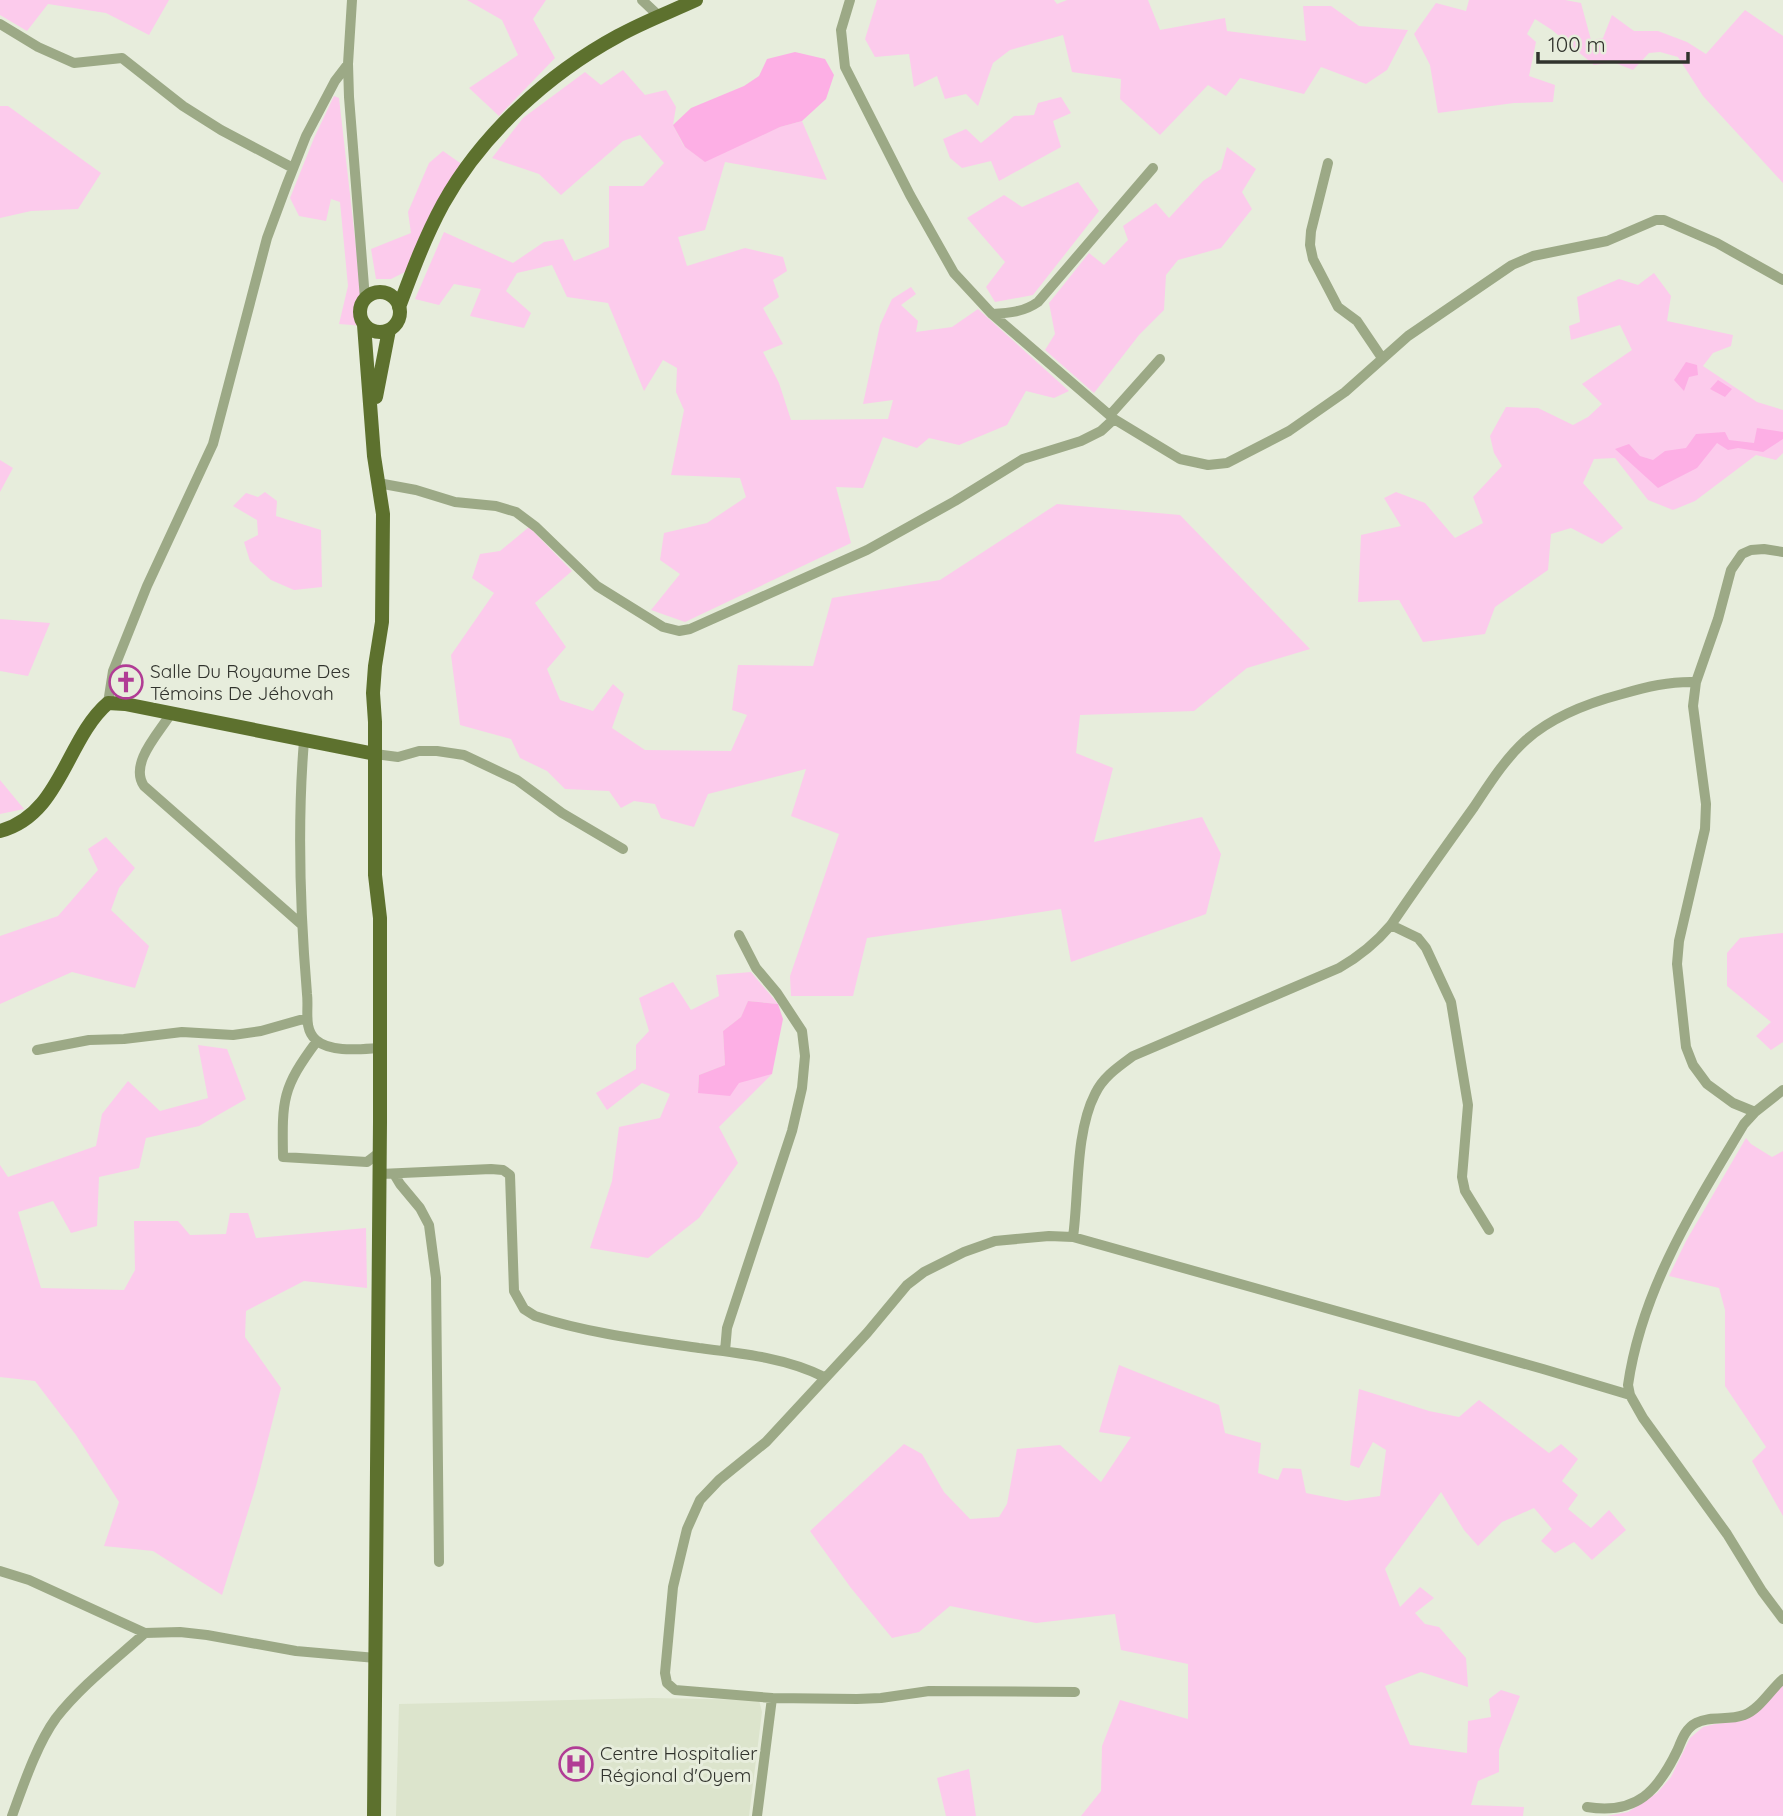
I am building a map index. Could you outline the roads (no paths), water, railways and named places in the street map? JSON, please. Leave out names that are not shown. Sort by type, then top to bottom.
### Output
[{"type":"main road","points":[[364,325],[371,331],[380,332],[389,330],[396,324],[399,307],[429,231],[444,202],[478,151],[497,129],[553,79],[618,36],[696,0]]},
{"type":"main road","points":[[374,1816],[387,1174],[380,1152],[380,918],[374,875],[375,666],[382,622],[383,513],[361,307],[372,293],[381,292],[395,299],[399,307]]},
{"type":"main road","points":[[372,415],[389,330]]},
{"type":"main road","points":[[0,831],[38,808],[60,777],[98,712],[108,703],[125,704],[375,754]]},
{"type":"street","points":[[352,0],[348,64],[365,299]]},
{"type":"street","points":[[642,0],[660,17]]},
{"type":"street","points":[[850,0],[841,30],[845,66],[954,273],[992,314],[1112,417],[1181,459],[1208,465],[1227,463],[1300,424],[1345,393],[1408,336],[1512,265],[1533,256],[1607,241],[1656,220],[1677,225],[1717,243],[1783,281]]},
{"type":"street","points":[[0,24],[38,47],[75,63],[122,58],[183,106],[221,130],[293,168]]},
{"type":"street","points":[[108,703],[113,671],[146,586],[213,444],[267,238],[293,168],[335,81],[348,64]]},
{"type":"street","points":[[1328,163],[1311,231],[1313,259],[1338,307],[1357,321],[1382,358]]},
{"type":"street","points":[[992,314],[1018,311],[1038,302],[1153,168]]},
{"type":"street","points":[[378,483],[416,490],[455,502],[496,506],[516,512],[536,527],[597,586],[663,627],[679,631],[690,629],[867,550],[956,501],[1023,459],[1081,441],[1101,431],[1160,359]]},
{"type":"street","points":[[1755,1112],[1733,1103],[1707,1084],[1693,1065],[1686,1047],[1677,964],[1679,941],[1705,828],[1706,804],[1693,706],[1696,682],[1718,619],[1731,570],[1742,554],[1751,550],[1783,552]]},
{"type":"street","points":[[1073,1237],[1086,1121],[1096,1092],[1111,1073],[1133,1056],[1339,968],[1361,956],[1391,925],[1504,764],[1527,739],[1558,718],[1583,706],[1644,688],[1669,683],[1696,682]]},
{"type":"street","points":[[170,715],[143,757],[138,770],[144,786],[301,924]]},
{"type":"street","points":[[304,741],[301,790],[301,924],[310,1032],[317,1041],[346,1049],[379,1048]]},
{"type":"street","points":[[375,754],[398,757],[428,751],[464,755],[517,780],[562,813],[623,849]]},
{"type":"street","points":[[1391,925],[1418,938],[1426,948],[1451,1002],[1468,1105],[1462,1177],[1465,1191],[1489,1230]]},
{"type":"street","points":[[724,1351],[727,1328],[792,1131],[801,1095],[805,1056],[802,1031],[777,993],[756,968],[739,935]]},
{"type":"street","points":[[37,1050],[89,1040],[182,1032],[233,1035],[261,1031],[307,1018]]},
{"type":"street","points":[[317,1041],[296,1069],[288,1085],[284,1099],[283,1157],[367,1162],[380,1152]]},
{"type":"street","points":[[1783,1090],[1744,1124],[1687,1219],[1648,1303],[1628,1385],[1630,1395],[1643,1419],[1727,1534],[1762,1591],[1783,1619]]},
{"type":"street","points":[[387,1174],[491,1168],[503,1170],[510,1175],[514,1291],[524,1309],[535,1316],[642,1340],[724,1351],[794,1365],[824,1377]]},
{"type":"street","points":[[387,1174],[400,1184],[420,1208],[429,1225],[436,1278],[439,1562]]},
{"type":"street","points":[[1075,1692],[929,1691],[881,1698],[772,1698],[675,1690],[667,1683],[665,1659],[673,1587],[687,1529],[701,1500],[719,1480],[766,1442],[867,1333],[907,1285],[937,1265],[995,1241],[1049,1236],[1073,1237],[1543,1368],[1630,1395]]},
{"type":"street","points":[[0,1571],[29,1580],[145,1633],[180,1632],[296,1651],[376,1658]]},
{"type":"street","points":[[12,1816],[54,1721],[73,1699],[145,1633]]},
{"type":"street","points":[[1587,1807],[1621,1809],[1633,1803],[1655,1788],[1666,1773],[1686,1731],[1695,1723],[1712,1718],[1746,1715],[1783,1679]]},
{"type":"street","points":[[757,1816],[772,1698]]},
{"type":"place","name":"Salle Du Royaume Des Témoins De Jéhovah","points":[[126,682]]},
{"type":"place","name":"Centre Hospitalier Régional d'Oyem","points":[[576,1764]]}]
